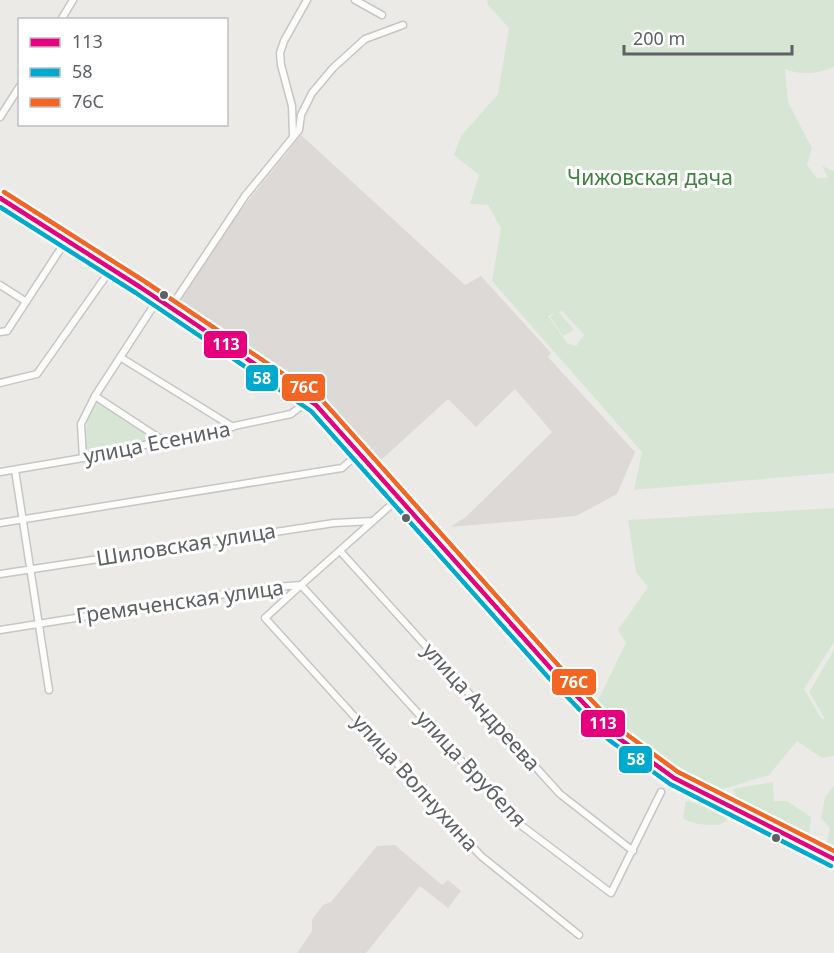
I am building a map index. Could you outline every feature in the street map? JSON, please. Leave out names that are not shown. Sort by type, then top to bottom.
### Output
[{"type":"street","points":[[62,18],[73,0]]},
{"type":"street","points":[[293,135],[292,106],[280,65],[280,53],[284,41],[307,0]]},
{"type":"street","points":[[355,0],[382,15]]},
{"type":"street","points":[[171,307],[244,196],[299,130],[301,115],[312,93],[333,69],[365,39],[403,25]]},
{"type":"street","points":[[0,117],[18,89]]},
{"type":"street","points":[[0,198],[171,307],[309,400],[360,452],[553,671],[614,734],[674,778],[834,858]]},
{"type":"street","points":[[0,332],[7,331],[66,239]]},
{"type":"street","points":[[0,383],[37,374],[111,269]]},
{"type":"street","points":[[0,285],[25,301]]},
{"type":"street","points":[[83,458],[81,424],[95,396],[158,299]]},
{"type":"street","points":[[120,357],[233,428]]},
{"type":"street","points":[[95,396],[162,440]]},
{"type":"street","name":"улица Есенина","points":[[0,472],[233,428],[291,414],[309,400]]},
{"type":"street","points":[[0,523],[342,468],[360,452]]},
{"type":"street","points":[[15,470],[49,690]]},
{"type":"street","name":"Гремяченская улица","points":[[0,630],[263,588],[301,585],[400,498]]},
{"type":"street","name":"Шиловская улица","points":[[0,574],[334,523],[373,521]]},
{"type":"street","name":"улица Андреева","points":[[340,551],[560,794],[633,850]]},
{"type":"street","name":"улица Волнухина","points":[[301,585],[265,618],[481,856],[579,935]]},
{"type":"street","name":"улица Врубеля","points":[[301,585],[518,823],[611,892],[661,792]]},
{"type":"shaded area","points":[[301,135],[465,285],[481,276],[551,353],[548,357],[635,452],[617,494],[576,516],[450,527],[466,517],[552,432],[515,389],[476,427],[448,399],[380,461],[317,397],[175,301],[219,237]]},
{"type":"shaded area","points":[[395,845],[442,885],[448,880],[461,891],[448,908],[420,886],[366,953],[297,953],[312,931],[312,920],[323,905],[331,902],[377,846]]},
{"type":"green space","name":"Чижовская дача","points":[[487,0],[834,0],[834,67],[810,73],[798,73],[785,69],[788,102],[812,148],[807,165],[817,178],[828,178],[822,166],[834,171],[834,473],[634,490],[642,452],[492,281],[501,228],[488,205],[470,204],[479,175],[454,155],[461,136],[498,94],[509,28],[488,5]],"holes":[[[562,311],[584,335],[576,346],[567,343],[548,316],[555,313],[550,317],[563,336],[574,330],[559,312]]]},
{"type":"green space","points":[[97,398],[157,439],[90,452],[85,450],[87,420]]},
{"type":"green space","points":[[834,508],[834,642],[804,689],[822,719],[825,719],[809,692],[834,650],[834,756],[822,758],[797,741],[769,775],[714,792],[650,755],[594,708],[626,643],[618,630],[648,587],[636,572],[628,520]]},
{"type":"green space","points":[[773,782],[774,801],[787,801],[811,817],[809,839],[739,804],[733,789]]},
{"type":"green space","points":[[834,786],[834,848],[827,842],[830,828],[821,818],[825,797]]},
{"type":"green space","points":[[686,801],[702,805],[711,804],[725,812],[728,818],[722,824],[717,825],[691,822],[683,818]]},
{"type":"transit line","name":"76С","points":[[4,192],[144,281],[321,399],[559,666],[618,728],[678,772],[834,851]]},
{"type":"transit line","name":"113","points":[[0,198],[140,287],[316,405],[553,671],[613,734],[674,778],[834,859]]},
{"type":"transit line","name":"58","points":[[0,207],[136,293],[311,411],[547,676],[609,740],[670,784],[831,866]]}]
